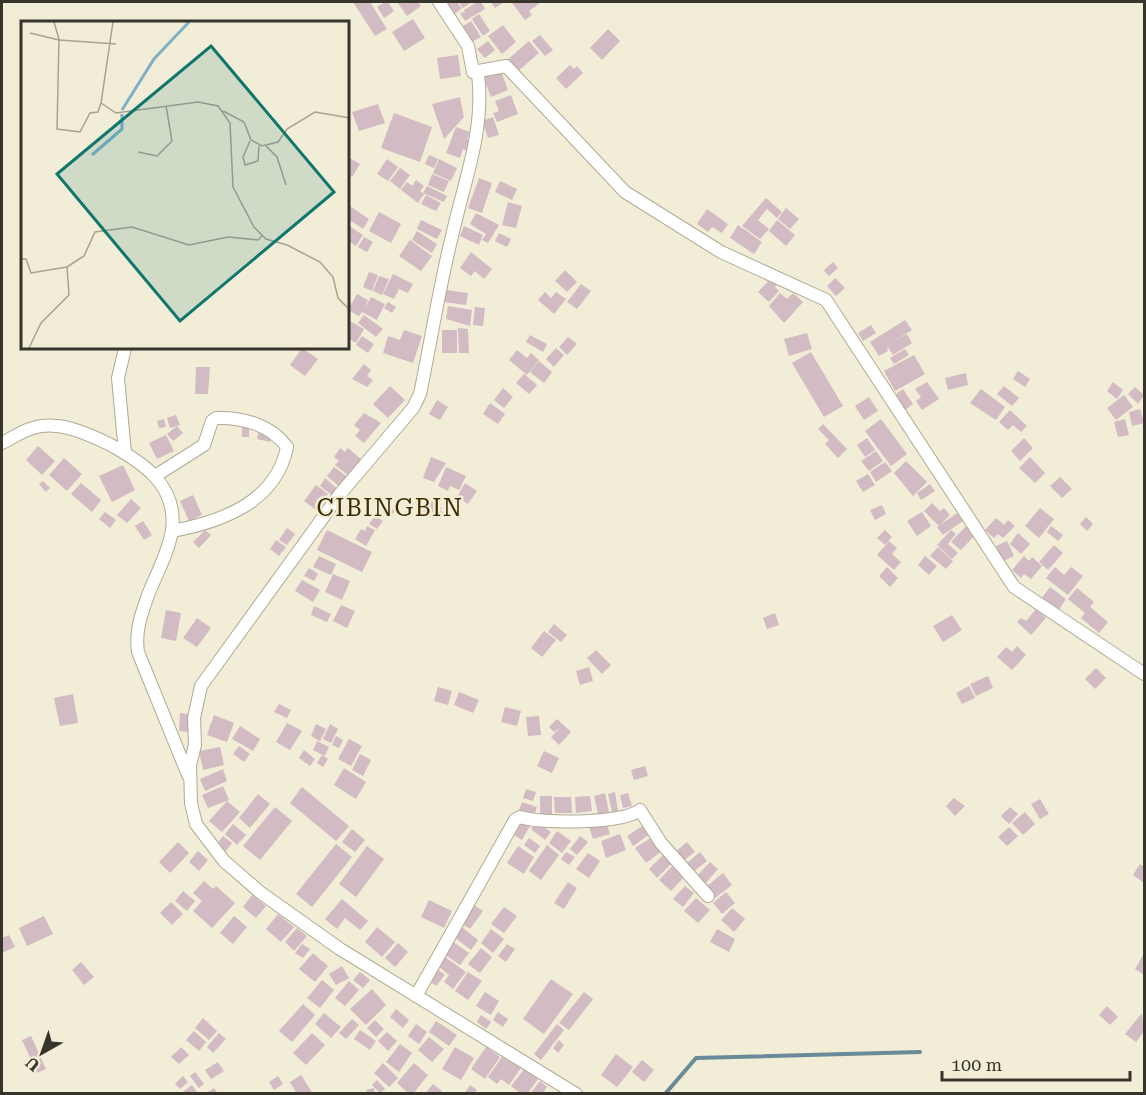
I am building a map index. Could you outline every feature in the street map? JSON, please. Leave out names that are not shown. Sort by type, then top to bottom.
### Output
[{"type":"street","points":[[439,2],[468,46],[472,72]]},
{"type":"street","points":[[472,72],[506,66],[625,192],[721,252],[826,300],[1014,587],[1144,674]]},
{"type":"street","points":[[190,780],[195,745],[194,718],[201,686],[340,494],[413,408],[420,394],[450,243],[477,136],[481,98],[478,74],[472,72]]},
{"type":"street","points":[[124,350],[119,365],[118,378],[125,453]]},
{"type":"street","points":[[155,476],[204,445],[212,422],[216,418],[254,423],[274,433],[287,447],[284,463],[277,475],[267,490],[252,501],[218,519],[172,531]]},
{"type":"street","points":[[2,443],[31,428],[45,425],[89,434],[146,466],[155,476],[170,507],[172,531],[135,636],[138,652],[190,780],[196,824],[224,861],[261,893],[340,949],[576,1094]]},
{"type":"street","points":[[416,996],[483,872],[515,820],[520,817],[578,821],[621,817],[639,810],[661,843],[708,896]]},
{"type":"building","points":[[353,2],[370,2],[387,29],[375,36]]},
{"type":"building","points":[[388,2],[394,11],[384,18],[377,7]]},
{"type":"building","points":[[397,2],[418,2],[421,6],[407,16]]},
{"type":"building","points":[[440,2],[457,2],[462,8],[451,17]]},
{"type":"building","points":[[459,2],[472,2],[463,8]]},
{"type":"building","points":[[481,2],[485,9],[465,21],[460,13],[465,12],[464,10]]},
{"type":"building","points":[[491,2],[504,2],[495,8]]},
{"type":"building","points":[[537,2],[539,4],[529,11],[532,15],[525,20],[512,3]]},
{"type":"building","points":[[479,14],[490,31],[483,36],[472,19]]},
{"type":"building","points":[[413,19],[425,38],[404,51],[392,32]]},
{"type":"building","points":[[471,21],[481,37],[472,42],[463,26]]},
{"type":"building","points":[[503,25],[516,42],[502,54],[488,36]]},
{"type":"building","points":[[608,29],[620,41],[602,60],[590,48]]},
{"type":"building","points":[[540,35],[553,50],[545,56],[532,41]]},
{"type":"building","points":[[488,41],[495,50],[485,58],[477,49]]},
{"type":"building","points":[[529,41],[539,53],[517,72],[507,60]]},
{"type":"building","points":[[458,55],[461,76],[440,79],[437,58]]},
{"type":"building","points":[[570,65],[574,69],[577,66],[583,73],[566,89],[556,78]]},
{"type":"building","points":[[501,71],[508,90],[491,97],[483,77]]},
{"type":"building","points":[[511,95],[518,114],[497,122],[493,113],[499,111],[495,101]]},
{"type":"building","points":[[460,97],[464,117],[444,139],[432,104]]},
{"type":"building","points":[[378,104],[385,123],[359,131],[352,112]]},
{"type":"building","points":[[394,113],[432,127],[420,162],[381,148]]},
{"type":"building","points":[[493,117],[499,135],[488,138],[482,121]]},
{"type":"building","points":[[456,127],[470,132],[467,139],[471,140],[467,151],[463,149],[460,158],[446,153]]},
{"type":"building","points":[[429,155],[438,159],[434,168],[425,164]]},
{"type":"building","points":[[350,158],[360,164],[352,177],[350,176]]},
{"type":"building","points":[[387,159],[398,167],[388,181],[377,174]]},
{"type":"building","points":[[439,159],[457,168],[451,181],[433,173]]},
{"type":"building","points":[[400,168],[410,175],[400,189],[390,181]]},
{"type":"building","points":[[432,174],[449,181],[444,192],[428,185]]},
{"type":"building","points":[[479,178],[492,183],[482,213],[468,208]]},
{"type":"building","points":[[416,180],[424,186],[420,191],[424,194],[418,203],[401,190],[407,182],[412,186]]},
{"type":"building","points":[[500,181],[517,189],[512,200],[495,192]]},
{"type":"building","points":[[427,186],[447,196],[444,202],[423,193]]},
{"type":"building","points":[[426,195],[441,203],[436,211],[421,204]]},
{"type":"building","points":[[766,198],[782,212],[777,218],[767,209],[758,220],[769,229],[760,239],[742,226]]},
{"type":"building","points":[[508,202],[522,206],[516,228],[502,225]]},
{"type":"building","points":[[350,206],[369,219],[363,229],[350,220]]},
{"type":"building","points":[[786,208],[799,219],[790,229],[778,219]]},
{"type":"building","points":[[707,209],[728,224],[722,233],[712,227],[708,232],[697,224]]},
{"type":"building","points":[[379,212],[401,224],[391,243],[369,231]]},
{"type":"building","points":[[476,213],[499,225],[488,243],[482,240],[486,234],[470,224]]},
{"type":"building","points":[[421,220],[442,230],[437,239],[417,229]]},
{"type":"building","points":[[777,220],[795,235],[786,246],[769,231]]},
{"type":"building","points":[[738,225],[762,242],[754,254],[730,238]]},
{"type":"building","points":[[350,226],[363,235],[356,246],[350,242]]},
{"type":"building","points":[[464,226],[483,235],[479,245],[460,236]]},
{"type":"building","points":[[417,231],[437,244],[432,253],[412,240]]},
{"type":"building","points":[[499,233],[511,239],[507,247],[495,241]]},
{"type":"building","points":[[364,237],[373,242],[367,252],[358,247]]},
{"type":"building","points":[[410,240],[432,256],[421,271],[399,256]]},
{"type":"building","points":[[471,252],[492,269],[484,279],[475,271],[471,276],[460,268]]},
{"type":"building","points":[[833,262],[838,268],[829,276],[824,270]]},
{"type":"building","points":[[565,270],[577,282],[567,292],[555,281]]},
{"type":"building","points":[[369,272],[378,275],[372,291],[363,287]]},
{"type":"building","points":[[393,274],[413,284],[408,293],[399,289],[394,299],[383,294]]},
{"type":"building","points":[[379,276],[389,279],[382,295],[373,291]]},
{"type":"building","points":[[771,278],[778,283],[775,287],[779,291],[769,302],[758,292]]},
{"type":"building","points":[[835,278],[845,288],[836,296],[827,286]]},
{"type":"building","points":[[581,284],[591,291],[577,309],[567,302]]},
{"type":"building","points":[[446,290],[468,293],[466,305],[444,302]]},
{"type":"building","points":[[545,292],[551,298],[556,292],[566,299],[554,314],[538,300]]},
{"type":"building","points":[[780,293],[787,299],[793,293],[803,302],[784,323],[769,306]]},
{"type":"building","points":[[357,294],[368,300],[365,308],[371,297],[385,304],[377,320],[362,312],[359,316],[350,311]]},
{"type":"building","points":[[388,302],[396,307],[392,313],[384,308]]},
{"type":"building","points":[[448,306],[472,310],[470,326],[446,319]]},
{"type":"building","points":[[475,307],[485,308],[483,326],[473,325]]},
{"type":"building","points":[[364,315],[383,329],[376,337],[358,323]]},
{"type":"building","points":[[905,320],[912,330],[894,341],[907,334],[912,343],[893,355],[887,346],[888,351],[879,356],[870,342]]},
{"type":"building","points":[[350,321],[364,329],[356,343],[350,339]]},
{"type":"building","points":[[871,325],[876,333],[863,341],[858,333]]},
{"type":"building","points":[[458,328],[468,329],[469,353],[459,353]]},
{"type":"building","points":[[404,330],[422,336],[413,363],[383,353],[388,336],[400,340]]},
{"type":"building","points":[[442,330],[457,330],[457,353],[442,353]]},
{"type":"building","points":[[807,333],[812,349],[789,356],[784,339]]},
{"type":"building","points":[[530,335],[547,344],[543,352],[526,342]]},
{"type":"building","points":[[362,336],[374,344],[368,353],[356,345]]},
{"type":"building","points":[[568,337],[577,344],[567,355],[559,347]]},
{"type":"building","points":[[556,348],[564,355],[554,367],[546,359]]},
{"type":"building","points":[[905,349],[909,355],[894,364],[890,358]]},
{"type":"building","points":[[301,350],[305,350],[318,359],[305,376],[290,365]]},
{"type":"building","points":[[517,350],[527,358],[531,353],[539,360],[527,375],[509,360]]},
{"type":"building","points":[[811,352],[843,406],[824,417],[792,363]]},
{"type":"building","points":[[914,355],[925,374],[895,391],[884,371]]},
{"type":"building","points":[[539,361],[552,372],[544,383],[530,372]]},
{"type":"building","points":[[364,364],[371,370],[367,376],[373,380],[367,387],[352,379]]},
{"type":"building","points":[[196,367],[210,367],[208,394],[195,394]]},
{"type":"building","points":[[1018,371],[1030,379],[1025,387],[1013,379]]},
{"type":"building","points":[[966,373],[968,385],[948,390],[945,378]]},
{"type":"building","points":[[524,374],[537,385],[529,394],[516,383]]},
{"type":"building","points":[[927,382],[939,399],[922,410],[916,401],[921,397],[915,389]]},
{"type":"building","points":[[1113,382],[1123,390],[1117,399],[1107,391]]},
{"type":"building","points":[[390,386],[405,400],[388,418],[373,404]]},
{"type":"building","points":[[1004,386],[1019,398],[1012,406],[997,394]]},
{"type":"building","points":[[1135,387],[1144,395],[1138,404],[1128,394]]},
{"type":"building","points":[[503,388],[513,397],[504,408],[494,400]]},
{"type":"building","points":[[903,389],[913,404],[905,410],[895,395]]},
{"type":"building","points":[[981,389],[1005,407],[996,420],[970,403]]},
{"type":"building","points":[[1124,395],[1133,407],[1116,420],[1107,408]]},
{"type":"building","points":[[869,397],[878,411],[864,420],[855,406]]},
{"type":"building","points":[[437,400],[448,407],[440,420],[429,414]]},
{"type":"building","points":[[490,403],[505,414],[498,424],[483,414]]},
{"type":"building","points":[[1140,409],[1144,423],[1132,426],[1129,412]]},
{"type":"building","points":[[1010,410],[1027,426],[1021,432],[1013,425],[1008,430],[999,422]]},
{"type":"building","points":[[364,413],[381,423],[364,443],[355,436],[360,430],[354,425]]},
{"type":"building","points":[[176,415],[180,425],[170,428],[167,418]]},
{"type":"building","points":[[164,419],[166,427],[159,428],[157,421]]},
{"type":"building","points":[[881,419],[907,454],[891,466],[865,431]]},
{"type":"building","points":[[1125,419],[1129,435],[1118,437],[1114,422]]},
{"type":"building","points":[[823,424],[847,449],[838,458],[825,444],[829,440],[818,429]]},
{"type":"building","points":[[177,426],[183,433],[173,441],[167,434]]},
{"type":"building","points":[[242,426],[249,426],[249,437],[242,437]]},
{"type":"building","points":[[259,430],[272,432],[270,442],[257,439]]},
{"type":"building","points":[[166,435],[174,451],[157,459],[149,443]]},
{"type":"building","points":[[867,438],[875,450],[865,457],[857,445]]},
{"type":"building","points":[[1024,438],[1033,448],[1020,461],[1011,451]]},
{"type":"building","points":[[38,446],[55,461],[42,475],[26,460]]},
{"type":"building","points":[[340,448],[345,452],[348,448],[362,460],[349,476],[335,465],[339,461],[334,457]]},
{"type":"building","points":[[876,451],[883,461],[869,471],[861,461]]},
{"type":"building","points":[[431,457],[446,463],[434,482],[423,478]]},
{"type":"building","points":[[1030,457],[1045,473],[1035,483],[1019,468]]},
{"type":"building","points":[[64,458],[82,474],[67,491],[49,475]]},
{"type":"building","points":[[906,461],[927,482],[913,496],[894,473]]},
{"type":"building","points":[[885,462],[892,471],[876,482],[870,472]]},
{"type":"building","points":[[123,465],[135,490],[112,502],[99,476]]},
{"type":"building","points":[[334,467],[349,478],[341,488],[327,476]]},
{"type":"building","points":[[446,467],[466,476],[459,490],[450,486],[448,491],[438,486]]},
{"type":"building","points":[[868,474],[875,485],[863,492],[856,481]]},
{"type":"building","points":[[1060,477],[1072,489],[1062,498],[1050,486]]},
{"type":"building","points":[[325,478],[338,489],[333,496],[320,486]]},
{"type":"building","points":[[43,481],[50,488],[46,492],[39,484]]},
{"type":"building","points":[[81,483],[101,500],[92,512],[71,494]]},
{"type":"building","points":[[465,483],[477,491],[468,504],[457,497]]},
{"type":"building","points":[[930,484],[935,491],[921,500],[917,493]]},
{"type":"building","points":[[316,485],[328,494],[316,510],[304,501]]},
{"type":"building","points":[[193,495],[202,515],[189,521],[180,501]]},
{"type":"building","points":[[131,499],[141,508],[127,523],[117,515]]},
{"type":"building","points":[[432,500],[442,508],[440,510],[445,514],[441,519],[437,515],[434,519],[423,512]]},
{"type":"building","points":[[386,503],[395,511],[389,518],[380,510]]},
{"type":"building","points":[[932,503],[940,511],[944,508],[950,515],[939,526],[924,511]]},
{"type":"building","points":[[882,505],[886,514],[875,520],[870,510]]},
{"type":"building","points":[[1040,508],[1054,519],[1039,538],[1025,526]]},
{"type":"building","points":[[105,512],[116,520],[110,528],[99,519]]},
{"type":"building","points":[[922,512],[931,526],[917,536],[907,521]]},
{"type":"building","points":[[957,513],[963,521],[943,535],[937,527]]},
{"type":"building","points":[[375,516],[383,521],[377,529],[369,524]]},
{"type":"building","points":[[1086,517],[1093,524],[1087,531],[1080,524]]},
{"type":"building","points":[[996,518],[1004,525],[1008,520],[1015,526],[1003,538],[998,534],[994,538],[985,530]]},
{"type":"building","points":[[143,521],[152,535],[144,540],[135,526]]},
{"type":"building","points":[[967,525],[976,534],[961,550],[951,542]]},
{"type":"building","points":[[367,526],[375,530],[366,546],[355,539],[361,529],[365,531]]},
{"type":"building","points":[[1051,526],[1063,535],[1058,541],[1047,532]]},
{"type":"building","points":[[287,528],[295,534],[287,545],[279,540]]},
{"type":"building","points":[[205,530],[211,535],[199,548],[193,542]]},
{"type":"building","points":[[327,530],[372,552],[362,572],[317,550]]},
{"type":"building","points":[[885,530],[892,537],[885,545],[877,538]]},
{"type":"building","points":[[951,530],[956,534],[948,544],[958,553],[952,559],[937,545]]},
{"type":"building","points":[[1018,533],[1030,544],[1021,554],[1010,544]]},
{"type":"building","points":[[276,540],[286,547],[279,556],[270,549]]},
{"type":"building","points":[[889,541],[897,548],[892,554],[901,562],[894,570],[877,555]]},
{"type":"building","points":[[1007,541],[1014,556],[1003,561],[996,546]]},
{"type":"building","points":[[1054,545],[1063,553],[1048,570],[1039,562]]},
{"type":"building","points":[[938,547],[953,561],[946,569],[930,556]]},
{"type":"building","points":[[319,556],[336,564],[331,575],[313,567]]},
{"type":"building","points":[[925,556],[937,566],[929,575],[918,565]]},
{"type":"building","points":[[1024,556],[1029,561],[1032,557],[1042,566],[1031,579],[1024,574],[1021,578],[1012,570]]},
{"type":"building","points":[[887,567],[898,578],[890,587],[879,576]]},
{"type":"building","points":[[1055,567],[1064,575],[1071,567],[1083,576],[1068,595],[1046,578]]},
{"type":"building","points":[[309,568],[318,574],[314,581],[304,576]]},
{"type":"building","points":[[333,574],[350,581],[342,600],[325,592]]},
{"type":"building","points":[[302,580],[320,590],[313,602],[295,591]]},
{"type":"building","points":[[1050,587],[1066,599],[1058,611],[1041,599]]},
{"type":"building","points":[[1077,588],[1094,602],[1090,607],[1108,622],[1099,633],[1081,618],[1085,613],[1068,599]]},
{"type":"building","points":[[341,605],[355,611],[347,628],[333,621]]},
{"type":"building","points":[[314,606],[331,614],[327,622],[311,615]]},
{"type":"building","points":[[1036,609],[1046,618],[1031,635],[1017,622],[1021,618],[1026,621]]},
{"type":"building","points":[[166,610],[181,613],[176,641],[161,638]]},
{"type":"building","points":[[775,613],[779,625],[767,629],[763,618]]},
{"type":"building","points":[[952,615],[962,630],[943,642],[933,626]]},
{"type":"building","points":[[197,618],[211,628],[197,647],[183,638]]},
{"type":"building","points":[[554,624],[567,635],[561,642],[548,632]]},
{"type":"building","points":[[544,631],[556,640],[542,657],[531,648]]},
{"type":"building","points":[[1017,646],[1026,655],[1012,670],[997,657],[1006,647],[1012,652]]},
{"type":"building","points":[[596,650],[611,665],[602,674],[587,658]]},
{"type":"building","points":[[589,667],[593,681],[580,685],[576,671]]},
{"type":"building","points":[[1096,668],[1106,678],[1095,689],[1085,679]]},
{"type":"building","points":[[988,676],[993,688],[976,696],[970,684]]},
{"type":"building","points":[[969,686],[975,698],[962,704],[956,693]]},
{"type":"building","points":[[438,687],[452,691],[448,705],[434,701]]},
{"type":"building","points":[[459,692],[479,700],[473,713],[454,705]]},
{"type":"building","points":[[73,694],[78,723],[60,726],[54,698]]},
{"type":"building","points":[[279,704],[291,710],[287,718],[274,712]]},
{"type":"building","points":[[505,707],[521,711],[517,726],[501,722]]},
{"type":"building","points":[[180,713],[190,714],[189,732],[179,731]]},
{"type":"building","points":[[214,715],[234,723],[227,742],[207,735]]},
{"type":"building","points":[[539,716],[541,735],[528,736],[526,717]]},
{"type":"building","points":[[557,719],[571,732],[559,745],[551,737],[560,728],[554,732],[549,727]]},
{"type":"building","points":[[287,723],[302,731],[290,750],[276,742]]},
{"type":"building","points":[[316,724],[326,729],[320,741],[311,736]]},
{"type":"building","points":[[330,724],[338,729],[331,743],[323,739]]},
{"type":"building","points":[[240,726],[260,739],[253,751],[232,739]]},
{"type":"building","points":[[336,736],[343,740],[339,748],[332,745]]},
{"type":"building","points":[[349,739],[362,746],[351,766],[338,759]]},
{"type":"building","points":[[317,741],[329,747],[325,756],[313,750]]},
{"type":"building","points":[[239,746],[250,754],[244,762],[233,754]]},
{"type":"building","points":[[220,747],[224,765],[203,770],[199,751]]},
{"type":"building","points":[[304,750],[315,759],[310,766],[299,758]]},
{"type":"building","points":[[544,751],[559,758],[552,773],[537,766]]},
{"type":"building","points":[[360,754],[371,760],[363,776],[352,770]]},
{"type":"building","points":[[322,755],[328,759],[323,767],[317,763]]},
{"type":"building","points":[[645,766],[648,776],[634,780],[631,770]]},
{"type":"building","points":[[344,768],[366,782],[356,799],[334,785]]},
{"type":"building","points":[[223,769],[227,781],[205,791],[200,779]]},
{"type":"building","points":[[223,786],[229,800],[208,808],[202,795]]},
{"type":"building","points":[[302,787],[349,826],[336,841],[290,803]]},
{"type":"building","points":[[526,789],[536,792],[533,801],[523,798]]},
{"type":"building","points":[[615,792],[618,811],[612,812],[608,794]]},
{"type":"building","points":[[605,793],[609,812],[598,814],[594,796]]},
{"type":"building","points":[[628,793],[632,806],[623,808],[620,795]]},
{"type":"building","points":[[258,794],[270,804],[250,828],[239,818]]},
{"type":"building","points":[[540,796],[552,796],[552,815],[540,815]]},
{"type":"building","points":[[590,796],[592,811],[576,813],[575,797]]},
{"type":"building","points":[[554,797],[571,797],[572,813],[555,813]]},
{"type":"building","points":[[954,798],[965,806],[955,816],[946,806]]},
{"type":"building","points":[[1040,799],[1049,814],[1040,819],[1031,804]]},
{"type":"building","points":[[227,801],[240,812],[222,832],[209,821]]},
{"type":"building","points":[[522,802],[537,807],[534,816],[519,811]]},
{"type":"building","points":[[275,807],[292,821],[260,860],[243,846]]},
{"type":"building","points":[[1010,807],[1018,814],[1009,824],[1001,816]]},
{"type":"building","points":[[1025,812],[1035,824],[1023,835],[1012,823]]},
{"type":"building","points":[[522,821],[530,826],[522,840],[514,835]]},
{"type":"building","points":[[537,822],[551,832],[545,840],[531,829]]},
{"type":"building","points":[[606,822],[610,834],[593,839],[589,827]]},
{"type":"building","points":[[233,824],[246,835],[237,845],[225,834]]},
{"type":"building","points":[[644,825],[650,834],[633,846],[627,836]]},
{"type":"building","points":[[1009,827],[1018,836],[1007,846],[998,837]]},
{"type":"building","points":[[352,829],[365,840],[355,852],[342,842]]},
{"type":"building","points":[[557,831],[571,841],[562,853],[549,843]]},
{"type":"building","points":[[620,834],[626,850],[606,858],[601,841]]},
{"type":"building","points":[[223,836],[232,843],[226,851],[217,844]]},
{"type":"building","points":[[580,836],[588,842],[577,855],[570,849]]},
{"type":"building","points":[[652,837],[662,851],[646,863],[635,848]]},
{"type":"building","points":[[529,838],[540,846],[535,853],[524,845]]},
{"type":"building","points":[[178,842],[189,853],[170,873],[159,862]]},
{"type":"building","points":[[687,842],[695,852],[683,861],[675,852]]},
{"type":"building","points":[[336,844],[352,857],[312,907],[296,894]]},
{"type":"building","points":[[547,845],[559,855],[541,880],[529,871]]},
{"type":"building","points":[[367,846],[384,859],[356,897],[339,884]]},
{"type":"building","points":[[518,846],[534,857],[524,874],[507,863]]},
{"type":"building","points":[[198,851],[208,860],[199,871],[189,862]]},
{"type":"building","points":[[566,852],[575,857],[569,865],[561,859]]},
{"type":"building","points":[[700,852],[707,861],[693,872],[686,864]]},
{"type":"building","points":[[588,853],[600,861],[589,878],[576,869]]},
{"type":"building","points":[[664,854],[673,862],[657,878],[649,869]]},
{"type":"building","points":[[710,862],[718,869],[705,884],[697,876]]},
{"type":"building","points":[[674,864],[686,875],[671,891],[659,880]]},
{"type":"building","points":[[1140,864],[1144,867],[1144,883],[1133,875]]},
{"type":"building","points":[[723,873],[732,885],[715,898],[706,887]]},
{"type":"building","points":[[204,881],[213,889],[216,886],[235,903],[212,928],[193,911],[202,901],[193,893]]},
{"type":"building","points":[[568,882],[577,888],[564,909],[554,903]]},
{"type":"building","points":[[685,886],[694,893],[683,907],[673,899]]},
{"type":"building","points":[[183,891],[195,901],[187,911],[175,901]]},
{"type":"building","points":[[726,892],[735,903],[722,914],[713,903]]},
{"type":"building","points":[[252,895],[266,906],[256,918],[243,907]]},
{"type":"building","points":[[696,898],[710,910],[698,923],[684,911]]},
{"type":"building","points":[[342,899],[368,921],[360,930],[345,918],[337,929],[325,919]]},
{"type":"building","points":[[429,900],[452,911],[444,928],[421,917]]},
{"type":"building","points":[[171,902],[183,914],[172,925],[160,913]]},
{"type":"building","points":[[474,905],[483,911],[470,929],[461,923]]},
{"type":"building","points":[[504,907],[517,916],[504,933],[491,924]]},
{"type":"building","points":[[732,908],[745,919],[734,932],[721,920]]},
{"type":"building","points":[[278,914],[294,927],[281,942],[266,929]]},
{"type":"building","points":[[44,916],[53,934],[27,946],[19,928]]},
{"type":"building","points":[[234,916],[247,927],[233,944],[220,933]]},
{"type":"building","points":[[377,927],[395,942],[382,957],[365,942]]},
{"type":"building","points":[[462,927],[478,940],[471,950],[454,937]]},
{"type":"building","points":[[297,928],[307,936],[294,951],[285,942]]},
{"type":"building","points":[[491,929],[504,939],[493,953],[481,943]]},
{"type":"building","points":[[717,929],[735,939],[729,952],[710,942]]},
{"type":"building","points":[[9,935],[15,947],[2,953],[2,938]]},
{"type":"building","points":[[453,942],[469,953],[460,965],[444,954]]},
{"type":"building","points":[[398,943],[408,952],[395,967],[385,958]]},
{"type":"building","points":[[302,944],[310,949],[303,958],[295,953]]},
{"type":"building","points":[[507,944],[515,949],[506,962],[498,956]]},
{"type":"building","points":[[481,948],[492,957],[480,973],[468,964]]},
{"type":"building","points":[[313,953],[328,966],[315,982],[299,969]]},
{"type":"building","points":[[1144,953],[1144,975],[1135,969]]},
{"type":"building","points":[[445,957],[466,972],[453,989],[444,982],[449,975],[438,966]]},
{"type":"building","points":[[81,962],[94,977],[84,985],[72,970]]},
{"type":"building","points":[[342,966],[349,978],[336,985],[329,974]]},
{"type":"building","points":[[435,967],[445,975],[436,986],[426,978]]},
{"type":"building","points":[[360,972],[370,980],[363,988],[353,980]]},
{"type":"building","points":[[468,972],[482,981],[468,1000],[455,991]]},
{"type":"building","points":[[551,979],[573,994],[544,1034],[523,1019]]},
{"type":"building","points":[[322,980],[334,990],[320,1008],[307,998]]},
{"type":"building","points":[[349,981],[359,990],[345,1006],[335,998]]},
{"type":"building","points":[[372,989],[386,1005],[366,1025],[350,1009]]},
{"type":"building","points":[[485,992],[499,1001],[491,1015],[476,1006]]},
{"type":"building","points":[[584,992],[593,999],[569,1030],[559,1023]]},
{"type":"building","points":[[303,1004],[315,1015],[292,1042],[279,1031]]},
{"type":"building","points":[[1107,1006],[1118,1017],[1110,1025],[1099,1015]]},
{"type":"building","points":[[396,1009],[409,1020],[403,1028],[390,1017]]},
{"type":"building","points":[[498,1012],[508,1019],[503,1027],[493,1020]]},
{"type":"building","points":[[324,1013],[341,1027],[331,1038],[315,1024]]},
{"type":"building","points":[[1142,1013],[1144,1031],[1136,1042],[1125,1034]]},
{"type":"building","points":[[481,1015],[491,1022],[486,1029],[477,1022]]},
{"type":"building","points":[[203,1018],[217,1031],[209,1040],[195,1028]]},
{"type":"building","points":[[352,1019],[359,1025],[346,1039],[339,1033]]},
{"type":"building","points":[[375,1020],[384,1029],[376,1037],[367,1028]]},
{"type":"building","points":[[436,1021],[457,1035],[449,1046],[429,1032]]},
{"type":"building","points":[[416,1024],[427,1032],[419,1044],[408,1036]]},
{"type":"building","points":[[557,1024],[564,1030],[541,1060],[534,1054]]},
{"type":"building","points":[[360,1030],[376,1041],[370,1050],[354,1039]]},
{"type":"building","points":[[194,1031],[206,1042],[199,1051],[186,1040]]},
{"type":"building","points":[[387,1032],[397,1041],[388,1051],[378,1041]]},
{"type":"building","points":[[219,1033],[226,1039],[213,1053],[207,1047]]},
{"type":"building","points":[[312,1033],[325,1045],[306,1065],[293,1053]]},
{"type":"building","points":[[31,1036],[46,1069],[37,1073],[22,1040]]},
{"type":"building","points":[[429,1037],[444,1049],[432,1062],[418,1050]]},
{"type":"building","points":[[559,1040],[564,1045],[558,1053],[553,1048]]},
{"type":"building","points":[[400,1044],[412,1053],[399,1072],[386,1062]]},
{"type":"building","points":[[181,1047],[189,1055],[179,1064],[171,1057]]},
{"type":"building","points":[[455,1047],[474,1058],[461,1080],[442,1069]]},
{"type":"building","points":[[486,1047],[500,1057],[485,1079],[471,1069]]},
{"type":"building","points":[[616,1054],[633,1067],[617,1087],[601,1075]]},
{"type":"building","points":[[502,1057],[521,1068],[509,1085],[501,1079],[497,1084],[488,1077]]},
{"type":"building","points":[[642,1060],[654,1070],[644,1082],[632,1072]]},
{"type":"building","points":[[218,1062],[224,1071],[211,1079],[205,1070]]},
{"type":"building","points":[[383,1063],[398,1078],[389,1087],[374,1073]]},
{"type":"building","points":[[414,1063],[428,1075],[413,1094],[409,1094],[397,1083]]},
{"type":"building","points":[[525,1068],[538,1079],[527,1094],[521,1094],[511,1086]]},
{"type":"building","points":[[195,1072],[204,1084],[199,1088],[190,1076]]},
{"type":"building","points":[[301,1075],[313,1094],[297,1094],[290,1082]]},
{"type":"building","points":[[183,1076],[188,1082],[180,1089],[175,1084]]},
{"type":"building","points":[[278,1076],[283,1084],[274,1090],[269,1082]]},
{"type":"building","points":[[377,1080],[385,1089],[380,1093],[372,1085]]},
{"type":"building","points":[[540,1081],[547,1087],[542,1094],[530,1094]]},
{"type":"building","points":[[433,1084],[442,1091],[439,1094],[425,1094]]},
{"type":"building","points":[[192,1085],[198,1094],[180,1094]]},
{"type":"building","points":[[470,1085],[477,1090],[474,1094],[464,1094]]},
{"type":"building","points":[[214,1088],[218,1094],[205,1094]]},
{"type":"building","points":[[374,1088],[375,1094],[367,1094],[366,1090]]},
{"type":"waterway","points":[[665,1094],[696,1058],[920,1052]]},
{"type":"district","name":"CIBINGBIN","points":[[390,508]]}]
